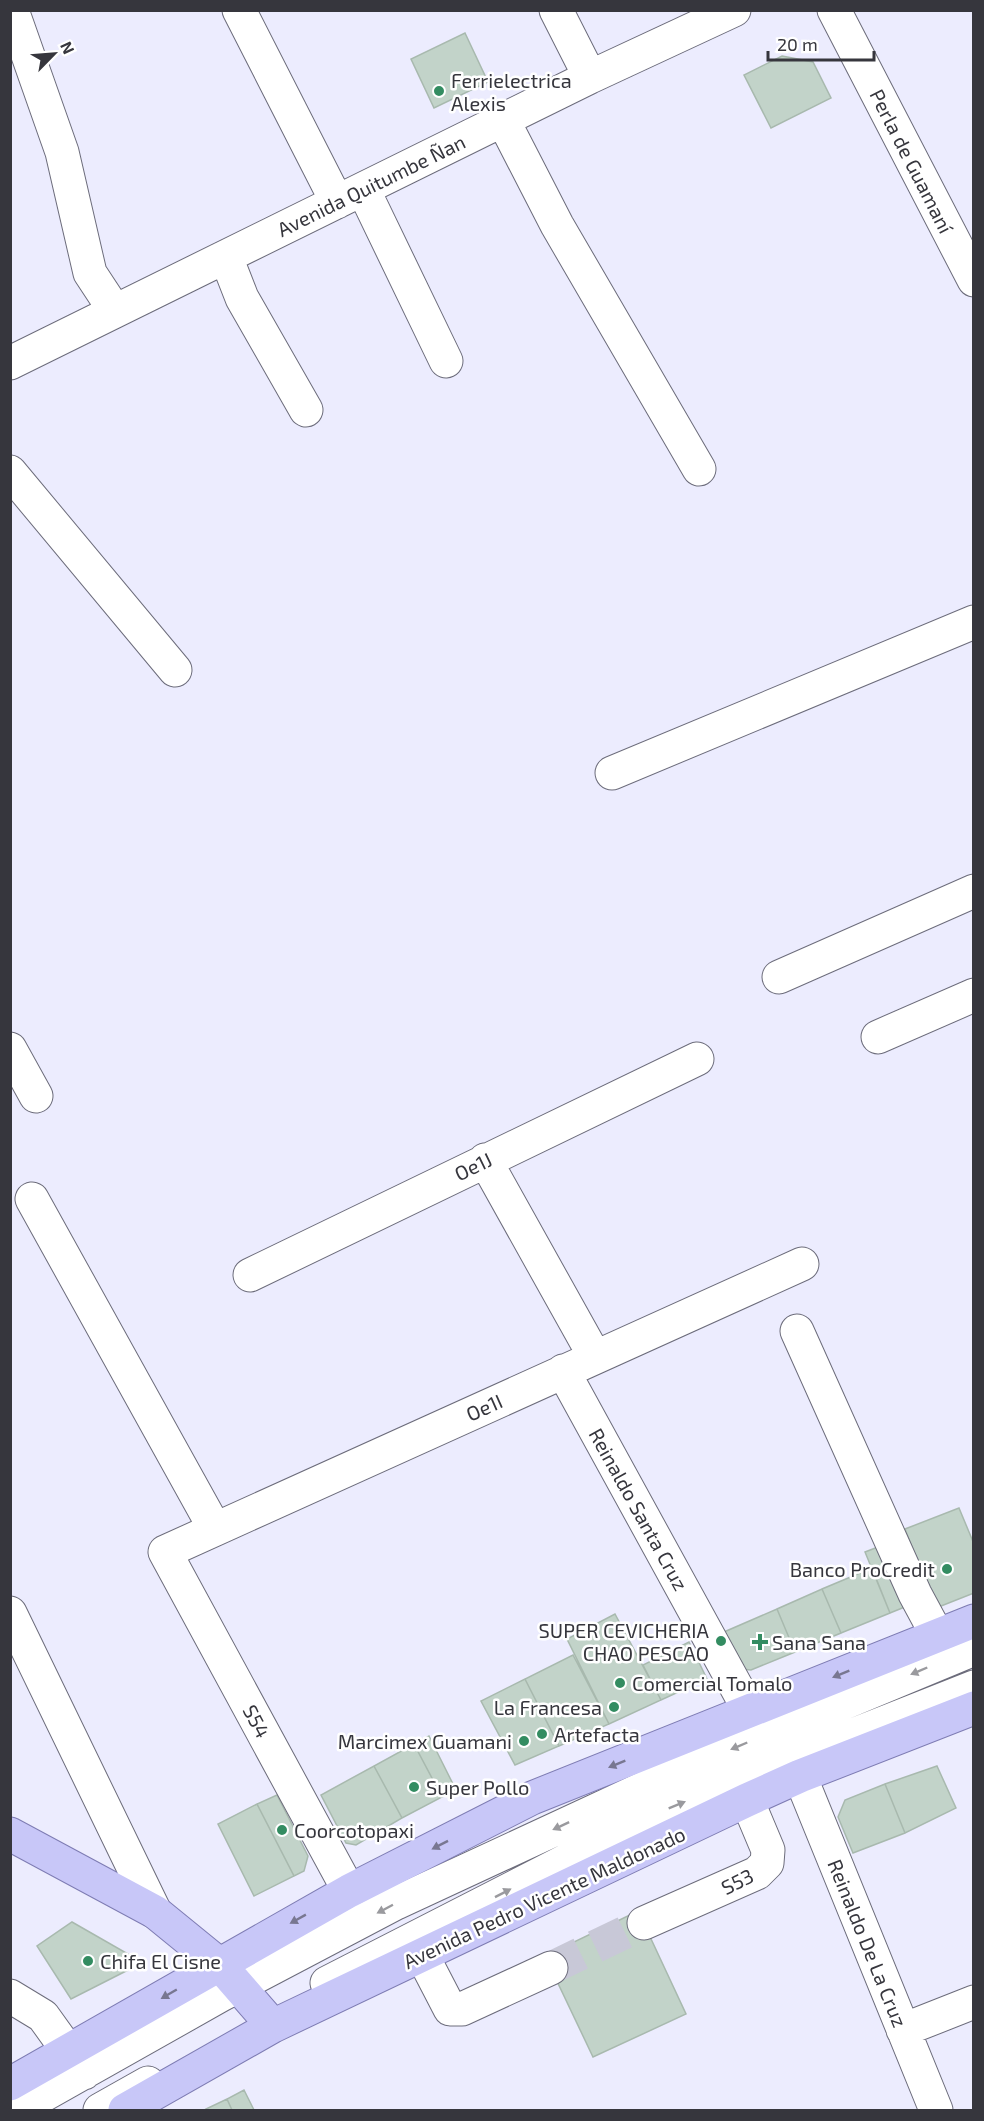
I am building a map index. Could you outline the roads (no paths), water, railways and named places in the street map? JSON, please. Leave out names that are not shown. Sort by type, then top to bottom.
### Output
[{"type":"main road","points":[[10,2084],[76,2062],[229,1975],[349,1891],[532,1798],[749,1710],[954,1648],[974,1621]]},
{"type":"main road","name":"Avenida Pedro Vicente Maldonado","points":[[125,2110],[269,2022],[422,1955],[800,1776],[974,1707]]},
{"type":"main road","points":[[10,1834],[155,1912],[229,1975],[269,2022]]},
{"type":"street","points":[[12,10],[62,152],[90,273],[115,311]]},
{"type":"street","points":[[239,10],[446,361]]},
{"type":"street","points":[[556,10],[590,77]]},
{"type":"street","name":"Avenida Quitumbe Ñan","points":[[10,363],[590,77],[734,10]]},
{"type":"street","name":"Perla de Guamaní","points":[[834,10],[974,280]]},
{"type":"street","points":[[503,120],[558,225],[699,469]]},
{"type":"street","points":[[226,257],[242,298],[306,410]]},
{"type":"street","points":[[10,472],[175,670]]},
{"type":"street","points":[[612,772],[974,622]]},
{"type":"street","points":[[779,977],[974,891]]},
{"type":"street","points":[[878,1037],[974,995]]},
{"type":"street","points":[[10,1049],[36,1096]]},
{"type":"street","name":"Oe1J","points":[[250,1275],[697,1059]]},
{"type":"street","points":[[484,1160],[595,1357]]},
{"type":"street","points":[[32,1198],[216,1529]]},
{"type":"street","name":"Oe1I","points":[[165,1552],[802,1264]]},
{"type":"street","points":[[229,1975],[396,1903],[954,1648],[915,1594],[797,1331]]},
{"type":"street","name":"Reinaldo Santa Cruz","points":[[563,1371],[749,1710]]},
{"type":"street","name":"S54","points":[[165,1552],[349,1891]]},
{"type":"street","points":[[10,1613],[155,1912]]},
{"type":"street","points":[[100,2110],[269,2022],[338,1978],[669,1808],[974,1687]]},
{"type":"street","name":"Reinaldo De La Cruz","points":[[800,1776],[936,2110]]},
{"type":"street","name":"S53","points":[[644,1923],[757,1873],[767,1863],[768,1850],[747,1800]]},
{"type":"street","points":[[422,1955],[450,2009],[462,2009],[551,1968]]},
{"type":"street","points":[[10,1996],[43,2016],[76,2062],[17,2110]]},
{"type":"street","points":[[903,2030],[974,2002]]},
{"type":"tunnel","points":[[551,1968],[644,1923]]},
{"type":"place","name":"Ferrielectrica Alexis","points":[[439,91]]},
{"type":"place","name":"Banco ProCredit","points":[[947,1569]]},
{"type":"place","name":"SUPER CEVICHERIA CHAO PESCAO","points":[[721,1641]]},
{"type":"place","name":"Sana Sana","points":[[760,1642]]},
{"type":"place","name":"Comercial Tomalo","points":[[620,1683]]},
{"type":"place","name":"La Francesa","points":[[614,1707]]},
{"type":"place","name":"Artefacta","points":[[542,1734]]},
{"type":"place","name":"Marcimex Guamani","points":[[524,1741]]},
{"type":"place","name":"Super Pollo","points":[[414,1787]]},
{"type":"place","name":"Coorcotopaxi","points":[[282,1830]]},
{"type":"place","name":"Chifa El Cisne","points":[[88,1961]]}]
